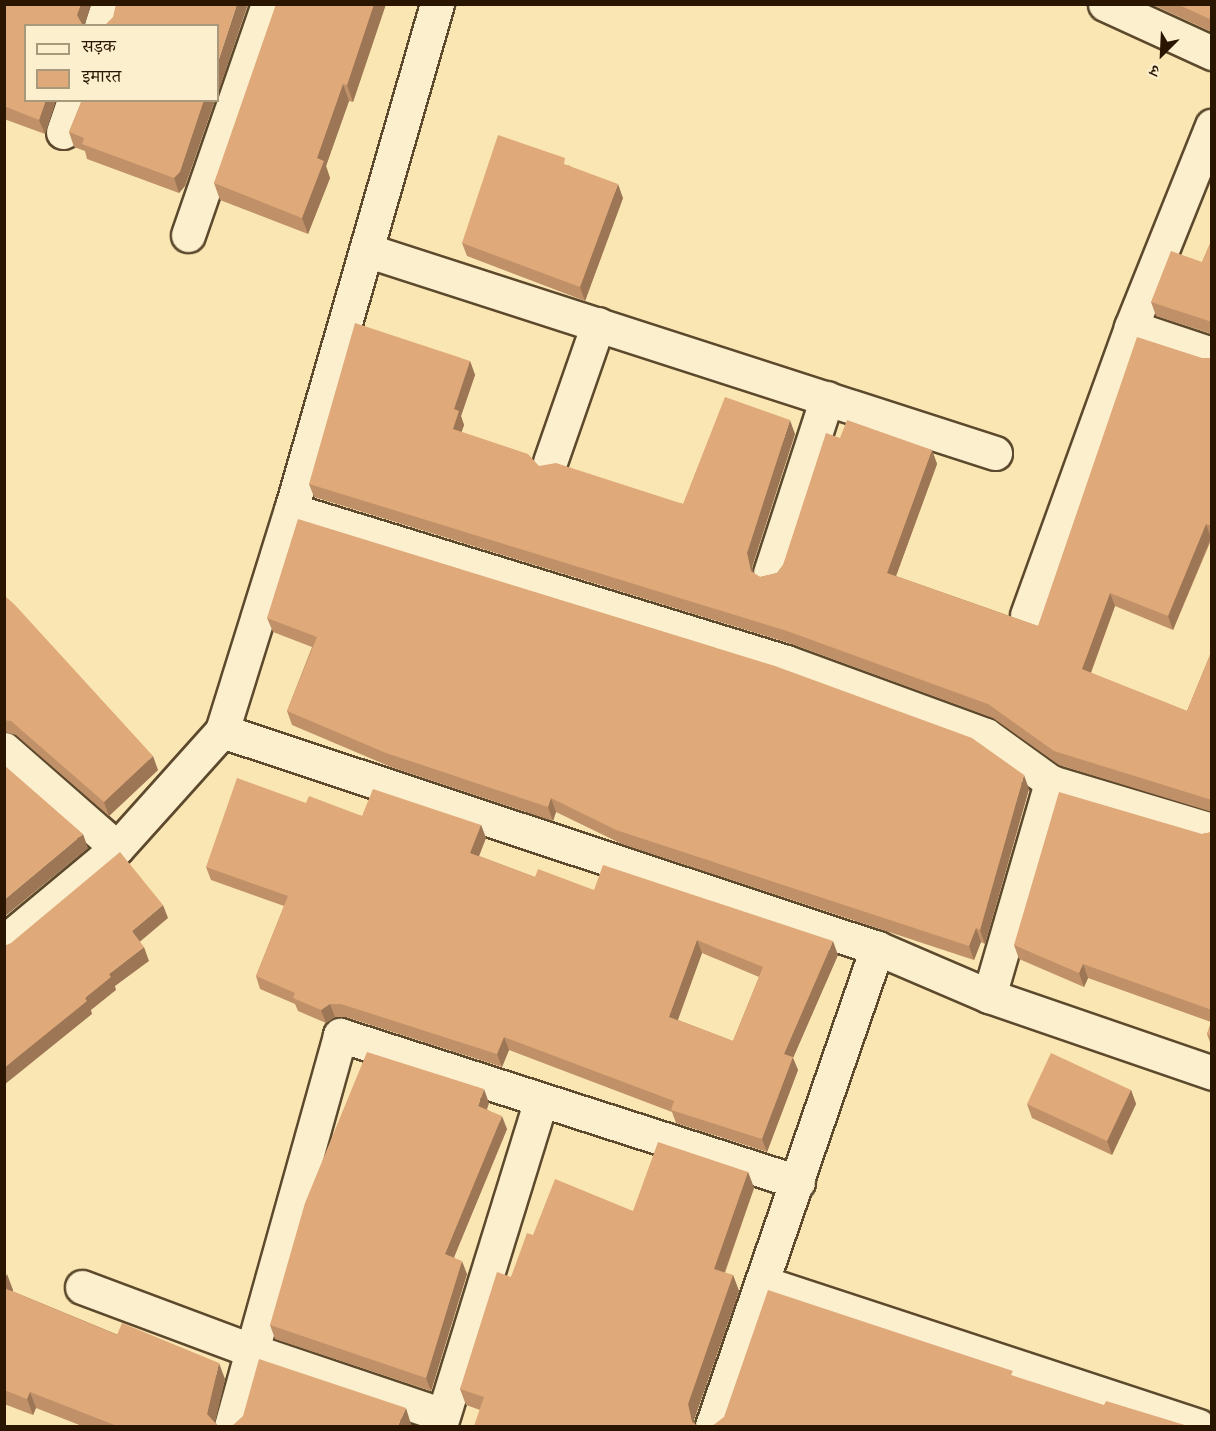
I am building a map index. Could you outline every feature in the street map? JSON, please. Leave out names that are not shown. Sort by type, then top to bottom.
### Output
[{"type":"street","points":[[102,24],[108,4]]},
{"type":"street","points":[[188,235],[268,4]]},
{"type":"street","points":[[1105,4],[1212,53]]},
{"type":"street","points":[[4,942],[117,848],[222,731],[291,510],[366,250],[428,7]]},
{"type":"street","points":[[63,132],[73,102]]},
{"type":"street","points":[[1027,615],[1131,327],[1212,126]]},
{"type":"street","points":[[366,250],[995,453]]},
{"type":"street","points":[[550,462],[598,324]]},
{"type":"street","points":[[1131,327],[1212,354]]},
{"type":"street","points":[[770,573],[827,398]]},
{"type":"street","points":[[291,510],[786,662],[986,735],[1051,782],[1212,830]]},
{"type":"street","points":[[222,731],[877,948],[989,996],[1212,1073]]},
{"type":"street","points":[[4,749],[117,848]]},
{"type":"street","points":[[989,996],[1051,782]]},
{"type":"street","points":[[712,1426],[764,1283],[877,948]]},
{"type":"street","points":[[231,1426],[340,1035],[540,1102],[798,1182]]},
{"type":"street","points":[[82,1287],[442,1421],[540,1102]]},
{"type":"street","points":[[764,1283],[1198,1426]]},
{"type":"building","points":[[4,4],[81,4],[77,15],[82,24],[24,24],[24,102],[45,102],[39,120],[4,106]]},
{"type":"building","points":[[116,4],[237,4],[219,59],[219,24],[106,24],[113,17]]},
{"type":"building","points":[[276,4],[291,6],[291,4],[374,4],[347,85],[343,84],[317,158],[324,161],[302,218],[214,183]]},
{"type":"building","points":[[1177,4],[1212,4],[1212,20]]},
{"type":"building","points":[[81,102],[203,102],[180,172],[174,178],[82,144],[84,138],[69,132]]},
{"type":"building","points":[[498,135],[565,158],[564,164],[618,184],[580,287],[462,243]]},
{"type":"building","points":[[1212,239],[1212,322],[1151,302],[1171,251],[1202,262]]},
{"type":"building","points":[[355,323],[470,361],[454,409],[459,411],[453,429],[528,454],[539,466],[556,463],[683,504],[725,397],[790,420],[747,553],[751,571],[760,577],[777,573],[783,565],[826,433],[840,438],[847,420],[932,450],[887,573],[1038,626],[1137,337],[1202,358],[1212,358],[1212,526],[1206,524],[1168,616],[1110,593],[1082,669],[1187,711],[1212,650],[1212,800],[1054,751],[988,704],[787,631],[309,484]]},
{"type":"building","points":[[298,519],[775,666],[972,738],[1024,775],[980,930],[976,928],[969,946],[616,830],[551,798],[548,807],[386,753],[287,711],[317,637],[267,618]]},
{"type":"building","points":[[4,595],[153,756],[104,802],[11,721],[4,720]]},
{"type":"building","points":[[4,765],[83,834],[4,900]]},
{"type":"building","points":[[237,778],[306,803],[309,796],[362,816],[373,789],[481,825],[470,853],[535,877],[538,869],[594,890],[603,865],[833,941],[784,1054],[793,1057],[762,1139],[671,1110],[674,1101],[504,1037],[497,1054],[341,1004],[330,1004],[321,1010],[293,998],[295,993],[256,976],[288,896],[206,867]],"holes":[[[697,940],[763,967],[733,1041],[669,1017]]]},
{"type":"building","points":[[1059,792],[1202,834],[1212,832],[1212,1010],[1083,964],[1079,973],[1014,945]]},
{"type":"building","points":[[120,852],[163,905],[132,931],[144,947],[109,974],[111,977],[85,998],[87,1001],[4,1068],[4,946],[11,943]]},
{"type":"building","points":[[1212,1021],[1212,1036],[1207,1034]]},
{"type":"building","points":[[367,1052],[484,1089],[478,1106],[502,1116],[445,1254],[462,1261],[426,1378],[270,1325],[305,1203]]},
{"type":"building","points":[[1051,1053],[1131,1090],[1107,1141],[1027,1104]]},
{"type":"building","points":[[658,1142],[748,1172],[714,1269],[733,1275],[688,1404],[692,1422],[698,1426],[474,1426],[484,1397],[460,1389],[497,1272],[511,1277],[527,1233],[533,1235],[555,1179],[633,1211]]},
{"type":"building","points":[[4,1288],[117,1335],[122,1323],[219,1363],[207,1414],[218,1426],[117,1426],[30,1392],[27,1399],[4,1390]]},
{"type":"building","points":[[768,1290],[1013,1371],[1011,1375],[1104,1405],[1106,1401],[1188,1426],[712,1426],[724,1417]]},
{"type":"building","points":[[259,1359],[406,1408],[398,1426],[232,1426],[243,1416]]}]
